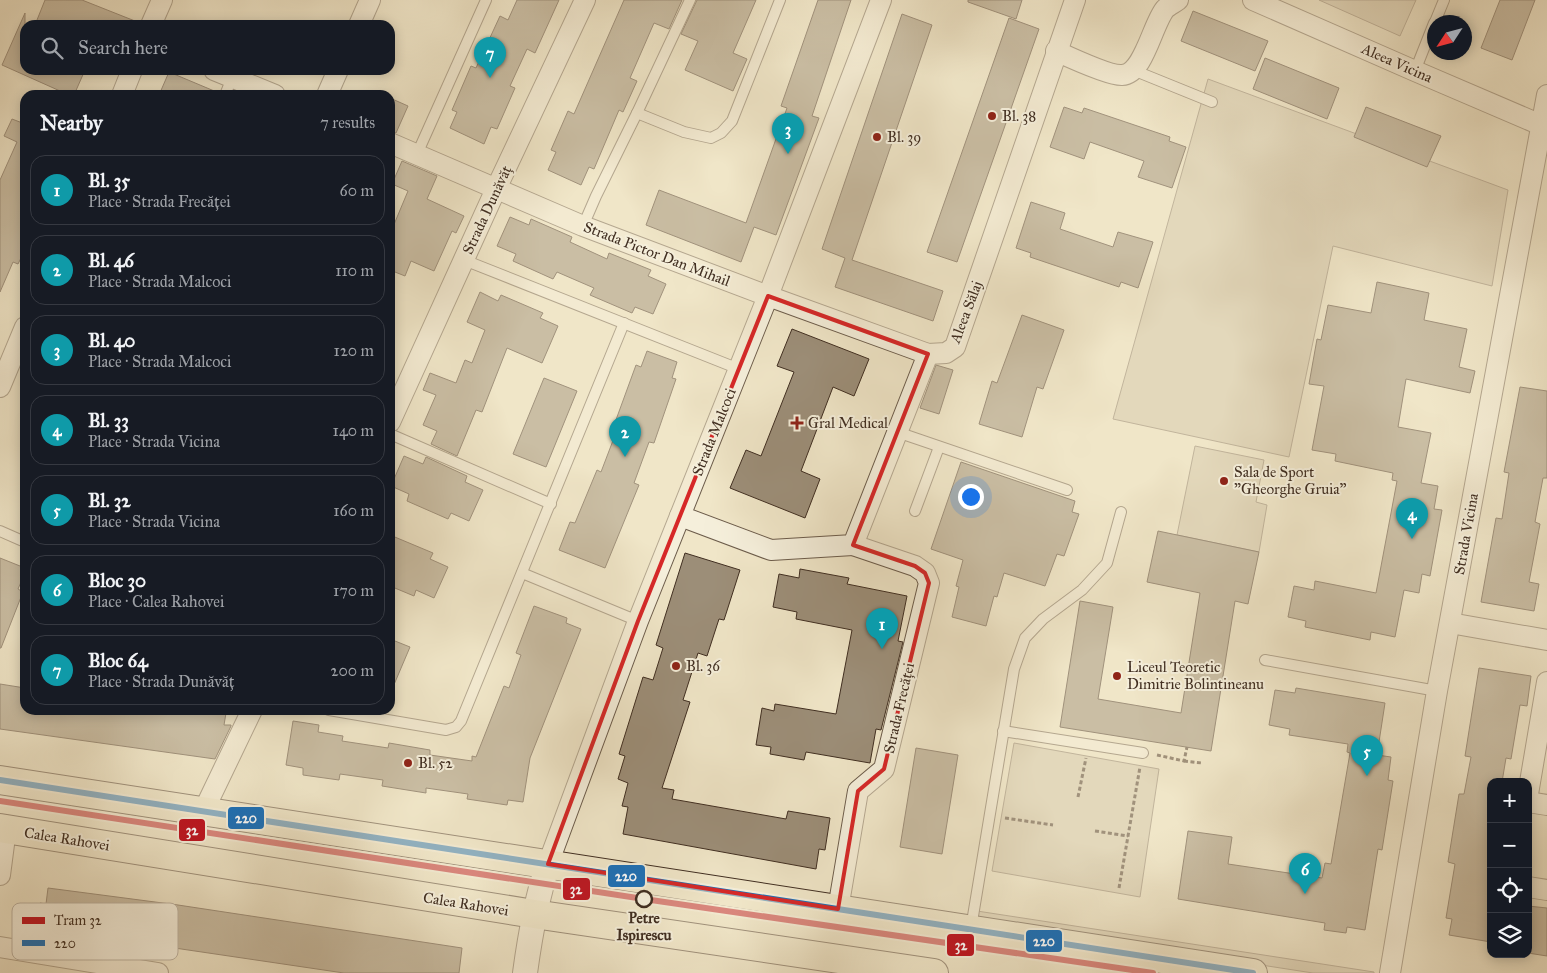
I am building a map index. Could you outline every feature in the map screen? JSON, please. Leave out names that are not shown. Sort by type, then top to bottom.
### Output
[{"type":"main road","points":[[0,780],[1253,973]]},
{"type":"main road","name":"Calea Rahovei","points":[[3,828],[534,914],[934,973]]},
{"type":"street","points":[[153,20],[162,0]]},
{"type":"street","points":[[361,20],[370,0]]},
{"type":"street","name":"Strada Dunăvăț","points":[[395,411],[585,0]]},
{"type":"street","name":"Strada Malcoci","points":[[548,864],[638,621],[768,296],[881,0]]},
{"type":"street","name":"Aleea Sălaj","points":[[928,354],[946,353],[954,347],[1075,0]]},
{"type":"street","points":[[1056,51],[1107,72],[1122,76],[1133,70],[1142,60],[1146,46],[1165,9],[1178,0]]},
{"type":"street","name":"Aleea Vicina","points":[[1253,0],[1541,125]]},
{"type":"street","points":[[124,90],[130,75]]},
{"type":"street","points":[[219,75],[229,86],[249,90]]},
{"type":"street","points":[[329,90],[336,75]]},
{"type":"street","name":"Strada Vicina","points":[[1390,973],[1437,691],[1547,95]]},
{"type":"street","name":"Strada Pictor Dan Mihail","points":[[395,145],[583,226],[928,354]]},
{"type":"street","points":[[0,386],[20,339]]},
{"type":"street","points":[[680,516],[771,550],[853,545],[928,354]]},
{"type":"street","name":"Strada Frecăței","points":[[838,909],[858,791],[884,769],[929,583],[925,573],[915,566],[853,545]]},
{"type":"street","points":[[1450,623],[1543,639]]},
{"type":"street","points":[[1531,778],[1547,682]]},
{"type":"street","points":[[204,810],[250,715]]},
{"type":"street","points":[[1532,803],[1547,805]]},
{"type":"street","points":[[0,875],[3,828]]},
{"type":"street","points":[[525,973],[534,914],[548,864]]},
{"type":"street","points":[[1532,888],[1547,890]]},
{"type":"street","points":[[53,960],[81,967],[158,973]]},
{"type":"lane","points":[[418,154],[486,0]]},
{"type":"lane","points":[[583,226],[690,0]]},
{"type":"lane","points":[[637,113],[684,132],[711,138],[721,133],[732,121],[780,0]]},
{"type":"lane","points":[[1438,15],[1444,0]]},
{"type":"lane","points":[[1415,71],[1427,42]]},
{"type":"lane","points":[[1133,70],[1212,102]]},
{"type":"lane","points":[[464,260],[739,369]]},
{"type":"lane","points":[[358,715],[446,730],[456,728],[461,721],[624,323]]},
{"type":"lane","points":[[897,432],[1067,490]]},
{"type":"lane","points":[[395,436],[551,504]]},
{"type":"lane","points":[[915,511],[939,447]]},
{"type":"lane","points":[[971,929],[1014,669],[1025,638],[1043,619],[1082,590],[1107,563],[1122,512]]},
{"type":"lane","points":[[0,531],[20,540]]},
{"type":"lane","points":[[522,574],[638,621]]},
{"type":"lane","points":[[1265,660],[1437,691]]},
{"type":"lane","points":[[1003,731],[1143,753]]},
{"type":"path","points":[[1078,797],[1089,744]]},
{"type":"path","points":[[1184,761],[1187,747]]},
{"type":"path","points":[[1119,888],[1143,753],[1202,763]]},
{"type":"path","points":[[989,816],[1052,825]]},
{"type":"path","points":[[1095,831],[1128,836]]},
{"type":"highlighted area","points":[[768,296],[928,354],[853,545],[915,566],[925,573],[929,583],[884,769],[858,791],[838,909],[548,864],[638,621]]},
{"type":"shaded area","points":[[1319,0],[1416,0],[1400,36]]},
{"type":"shaded area","points":[[1208,79],[1508,190],[1492,286],[1333,246],[1289,457],[1113,419]]},
{"type":"shaded area","name":"Sala de Sport \"Gheorghe Gruia\"","points":[[1195,446],[1264,460],[1256,502],[1267,505],[1259,552],[1177,535]]},
{"type":"shaded area","points":[[1014,743],[1159,769],[1140,897],[992,871]]},
{"type":"shaded area","points":[[977,911],[1374,973],[1313,973],[976,921]]},
{"type":"building","points":[[45,0],[82,0],[132,20],[37,20]]},
{"type":"building","points":[[517,0],[559,0],[535,53],[527,49],[510,86],[515,88],[497,129],[491,127],[484,144],[450,128],[457,112],[452,110],[471,66],[476,68],[500,16],[508,20]]},
{"type":"building","points":[[624,0],[682,0],[669,29],[654,23],[630,78],[637,81],[623,112],[619,110],[594,169],[589,167],[581,185],[548,170],[556,152],[551,150],[568,111],[574,114]]},
{"type":"building","points":[[697,0],[756,0],[733,53],[747,59],[733,91],[685,70],[698,41],[681,34]]},
{"type":"building","points":[[818,0],[851,0],[812,116],[819,118],[776,235],[754,227],[741,262],[646,225],[659,190],[746,223],[787,108],[781,106]]},
{"type":"building","points":[[968,0],[1022,0],[1016,19],[968,2]]},
{"type":"building","points":[[1500,0],[1535,0],[1512,60],[1481,48]]},
{"type":"building","points":[[1193,11],[1268,41],[1255,71],[1181,41]]},
{"type":"building","name":"Bl. 39","points":[[902,14],[932,25],[852,260],[943,291],[933,321],[835,287],[845,258],[822,249]]},
{"type":"building","name":"Bl. 38","points":[[1009,18],[1039,29],[957,262],[927,252]]},
{"type":"building","points":[[20,24],[20,73],[2,65]]},
{"type":"building","points":[[1265,58],[1339,88],[1327,119],[1253,89]]},
{"type":"building","points":[[24,75],[83,75],[76,90],[58,90]]},
{"type":"building","points":[[168,75],[176,75],[212,90],[161,90]]},
{"type":"building","points":[[395,100],[408,106],[395,133]]},
{"type":"building","points":[[1064,107],[1082,113],[1084,108],[1170,137],[1169,141],[1186,147],[1172,188],[1138,177],[1144,161],[1090,142],[1084,159],[1050,147]]},
{"type":"building","points":[[1366,107],[1441,136],[1427,167],[1354,137]]},
{"type":"building","points":[[12,119],[20,122],[20,260],[18,264],[13,262],[0,292],[0,180],[17,142],[4,136]]},
{"type":"building","points":[[402,161],[437,176],[427,199],[464,216],[456,233],[452,231],[434,271],[411,261],[405,276],[395,272],[395,222],[408,191],[395,185],[395,177]]},
{"type":"building","points":[[1031,202],[1065,213],[1060,229],[1113,247],[1118,232],[1153,242],[1138,288],[1121,282],[1119,287],[1030,257],[1031,253],[1016,248]]},
{"type":"building","points":[[510,217],[529,225],[531,219],[572,237],[570,242],[607,259],[609,253],[651,270],[648,276],[666,284],[653,314],[635,307],[632,313],[590,295],[594,288],[557,272],[553,279],[513,261],[516,254],[497,246]]},
{"type":"building","points":[[1377,282],[1429,293],[1424,320],[1467,329],[1459,367],[1475,371],[1470,393],[1406,379],[1398,427],[1431,433],[1421,483],[1438,486],[1434,509],[1442,510],[1430,576],[1422,574],[1419,593],[1404,590],[1395,637],[1371,632],[1370,640],[1305,627],[1306,621],[1288,617],[1294,586],[1314,590],[1315,581],[1376,593],[1397,481],[1392,480],[1393,473],[1335,461],[1336,454],[1312,450],[1324,386],[1309,384],[1317,339],[1321,340],[1328,305],[1371,313]]},
{"type":"building","points":[[480,292],[498,301],[501,295],[543,313],[540,318],[558,326],[542,363],[507,348],[482,412],[476,410],[457,456],[431,444],[437,431],[423,425],[436,395],[423,390],[430,373],[456,383],[465,360],[472,363],[485,330],[467,322]]},
{"type":"building","points":[[1022,315],[1064,330],[1043,389],[1037,387],[1022,437],[979,424],[992,381],[997,383]]},
{"type":"building","name":"Gral Medical","points":[[792,329],[869,359],[854,396],[833,387],[801,471],[820,479],[805,518],[730,488],[746,450],[761,456],[794,372],[777,366]]},
{"type":"building","points":[[647,351],[677,362],[672,378],[676,379],[654,443],[649,442],[634,483],[639,485],[605,568],[559,550],[570,522],[575,523],[597,470],[601,472],[617,430],[613,428],[636,365],[641,367]]},
{"type":"building","points":[[936,365],[953,370],[939,414],[920,408]]},
{"type":"building","points":[[544,378],[577,391],[546,467],[513,454]]},
{"type":"building","points":[[1520,387],[1547,391],[1547,478],[1543,478],[1535,522],[1540,524],[1529,582],[1539,584],[1534,611],[1481,602],[1496,518],[1502,519],[1509,473],[1504,472]]},
{"type":"building","points":[[404,456],[423,464],[426,457],[467,476],[465,482],[483,490],[469,521],[451,513],[448,519],[407,501],[409,494],[395,488],[395,477]]},
{"type":"building","points":[[961,462],[1075,501],[1072,512],[1079,514],[1064,556],[1057,554],[1045,586],[1004,573],[997,597],[994,596],[986,626],[952,617],[959,587],[956,586],[963,560],[931,549]]},
{"type":"building","points":[[1158,531],[1259,552],[1248,604],[1235,601],[1211,751],[1060,727],[1080,601],[1113,607],[1098,699],[1181,713],[1200,593],[1147,582]]},
{"type":"building","points":[[395,537],[433,553],[430,559],[448,567],[434,598],[416,590],[414,596],[395,588]]},
{"type":"building","points":[[685,553],[740,570],[724,620],[719,619],[707,656],[698,653],[683,700],[690,702],[662,788],[674,790],[672,799],[786,819],[788,811],[830,818],[825,850],[819,849],[816,869],[623,834],[628,807],[622,806],[628,783],[618,779],[625,756],[619,754],[643,677],[653,680],[663,648],[656,645]]},
{"type":"building","points":[[0,558],[20,566],[20,584],[18,589],[20,590],[20,600],[0,648]]},
{"type":"building","points":[[800,569],[849,578],[847,584],[907,596],[898,641],[903,642],[881,730],[876,729],[870,763],[806,752],[804,760],[770,754],[771,747],[756,745],[762,708],[774,711],[775,704],[836,714],[852,630],[796,619],[797,612],[773,607],[779,574],[799,578]]},
{"type":"building","points":[[534,606],[567,618],[566,623],[581,629],[530,758],[523,802],[508,800],[507,805],[467,799],[468,794],[426,788],[426,793],[382,786],[383,780],[340,774],[339,780],[303,775],[303,768],[286,765],[293,721],[319,725],[318,732],[343,736],[342,741],[388,748],[389,743],[430,750],[430,755],[472,761],[472,756],[476,757],[504,686],[509,688],[521,655],[516,653]]},
{"type":"building","points":[[395,641],[410,647],[395,682]]},
{"type":"building","points":[[1479,668],[1531,676],[1527,706],[1520,705],[1511,759],[1506,758],[1503,778],[1487,778],[1487,941],[1449,935],[1452,919],[1446,918],[1455,864],[1448,862],[1459,794],[1464,794],[1471,757],[1465,756]]},
{"type":"building","points":[[0,684],[20,687],[20,715],[226,715],[224,725],[231,725],[215,759],[0,729]]},
{"type":"building","points":[[1296,688],[1385,703],[1377,755],[1391,757],[1388,780],[1393,781],[1382,850],[1378,849],[1365,930],[1347,927],[1346,933],[1324,930],[1325,923],[1178,899],[1188,831],[1232,837],[1228,864],[1322,878],[1325,863],[1331,864],[1350,753],[1347,752],[1348,744],[1289,735],[1290,729],[1269,725],[1275,690],[1295,693]]},
{"type":"building","points":[[916,748],[958,755],[942,854],[900,847]]},
{"type":"building","points":[[48,888],[163,903],[46,903]]},
{"type":"building","points":[[178,905],[462,948],[459,973],[344,973],[178,949]]},
{"type":"building","points":[[1532,906],[1547,908],[1547,956],[1532,954]]},
{"type":"tram line","name":"32","points":[[0,801],[644,899],[1153,973]]},
{"type":"transit line","name":"220","points":[[0,780],[1253,973]]},
{"type":"place","name":"Bloc 64","points":[[490,78]]},
{"type":"place","name":"Bl. 38","points":[[992,116]]},
{"type":"place","name":"Bl. 39","points":[[877,137]]},
{"type":"place","name":"Bl. 40","points":[[788,154]]},
{"type":"place","name":"Gral Medical","points":[[797,423]]},
{"type":"place","name":"Bl. 46","points":[[625,457]]},
{"type":"place","name":"Sala de Sport \"Gheorghe Gruia\"","points":[[1224,481]]},
{"type":"place","name":"Bl. 33","points":[[1412,539]]},
{"type":"place","name":"Bl. 35","points":[[882,649]]},
{"type":"place","name":"Bl. 36","points":[[676,666]]},
{"type":"place","name":"Liceul Teoretic Dimitrie Bolintineanu","points":[[1117,676]]},
{"type":"place","name":"Bl. 52","points":[[408,763]]},
{"type":"place","name":"Bl. 32","points":[[1367,776]]},
{"type":"place","name":"Bloc 30","points":[[1305,894]]},
{"type":"place","name":"Petre Ispirescu","points":[[644,899]]}]
